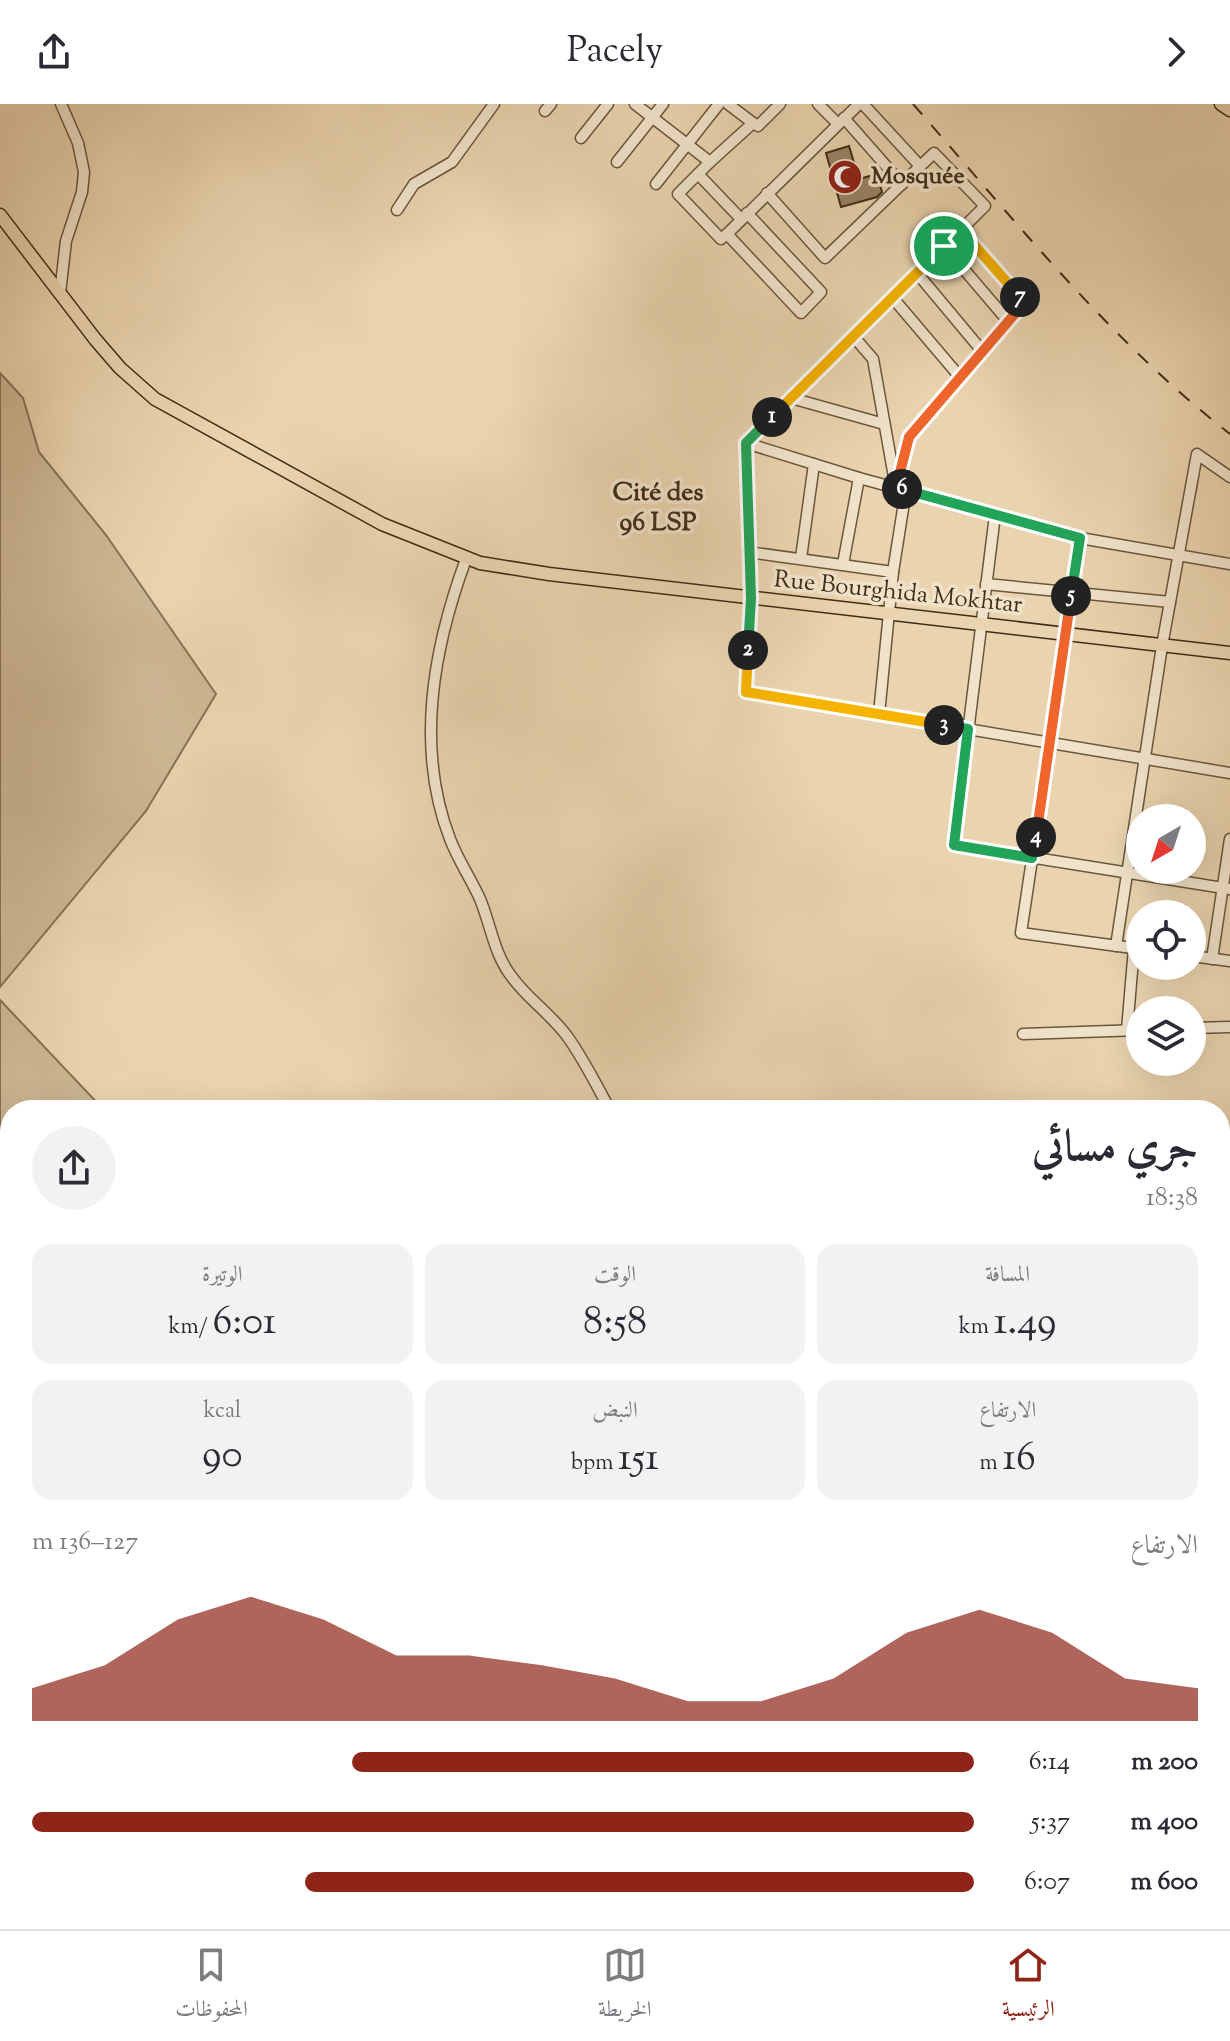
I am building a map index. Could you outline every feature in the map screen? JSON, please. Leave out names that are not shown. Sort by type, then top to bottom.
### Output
[{"type":"main road","points":[[1221,104],[1230,110]]},
{"type":"main road","name":"Rue Bourghida Mokhtar","points":[[0,215],[120,368],[155,399],[382,524],[466,559],[535,572],[889,616],[1230,653]]},
{"type":"street","points":[[60,293],[66,241],[82,192],[84,172],[78,143],[61,104]]},
{"type":"street","points":[[397,210],[414,184],[452,162],[494,104]]},
{"type":"street","points":[[581,138],[608,104]]},
{"type":"street","points":[[635,104],[710,162]]},
{"type":"street","points":[[617,162],[663,104]]},
{"type":"street","points":[[656,184],[719,104]]},
{"type":"street","points":[[728,104],[758,126],[780,104]]},
{"type":"street","points":[[818,104],[841,121],[902,184]]},
{"type":"street","points":[[753,123],[678,194],[721,239],[861,104],[920,166]]},
{"type":"street","points":[[767,193],[825,258],[934,153],[985,206],[746,443],[751,598],[746,692],[1230,773]]},
{"type":"street","points":[[698,174],[821,292],[801,313],[727,234]]},
{"type":"street","points":[[879,714],[909,437],[1025,302],[961,230]]},
{"type":"street","points":[[944,246],[1008,321]]},
{"type":"street","points":[[917,273],[983,352]]},
{"type":"street","points":[[892,297],[960,377]]},
{"type":"street","points":[[854,337],[873,359],[884,424],[901,489]]},
{"type":"street","points":[[791,398],[884,424]]},
{"type":"street","points":[[746,443],[859,478],[1080,538],[1230,564]]},
{"type":"street","points":[[1137,804],[1197,454],[1230,477]]},
{"type":"street","points":[[801,558],[814,464]]},
{"type":"street","points":[[843,564],[859,478]]},
{"type":"street","points":[[995,515],[954,845],[1126,873]]},
{"type":"street","points":[[1080,538],[1021,933],[1126,947]]},
{"type":"street","points":[[748,552],[893,572]]},
{"type":"street","points":[[466,559],[453,594],[443,636],[429,730],[432,775],[450,839],[478,895],[507,970],[521,990],[567,1036],[604,1100]]},
{"type":"street","points":[[986,584],[1170,602]]},
{"type":"street","points":[[1212,959],[1226,888],[1230,839]]},
{"type":"street","points":[[1116,946],[1126,880]]},
{"type":"street","points":[[1200,884],[1226,888]]},
{"type":"street","points":[[1206,958],[1230,961]]},
{"type":"street","points":[[1206,1028],[1230,1027]]},
{"type":"street","points":[[1023,1034],[1126,1030]]},
{"type":"shaded area","points":[[0,373],[23,398],[39,452],[106,535],[216,694],[146,811],[0,987]]},
{"type":"shaded area","points":[[0,1000],[95,1100],[0,1100]]},
{"type":"building","name":"Mosquée","points":[[849,146],[859,179],[877,174],[882,192],[877,197],[841,207],[826,153]]},
{"type":"railway","points":[[913,104],[1025,234],[1103,318],[1143,359],[1230,434]]},
{"type":"place","name":"Mosquée","points":[[845,177]]},
{"type":"district","name":"Cité des 96 LSP","points":[[658,508]]},
{"type":"route","points":[[961,230],[1025,302],[909,437],[896,488],[1080,538],[1032,858],[954,845],[968,729],[746,692],[751,598],[746,443],[944,246],[961,230]]}]
